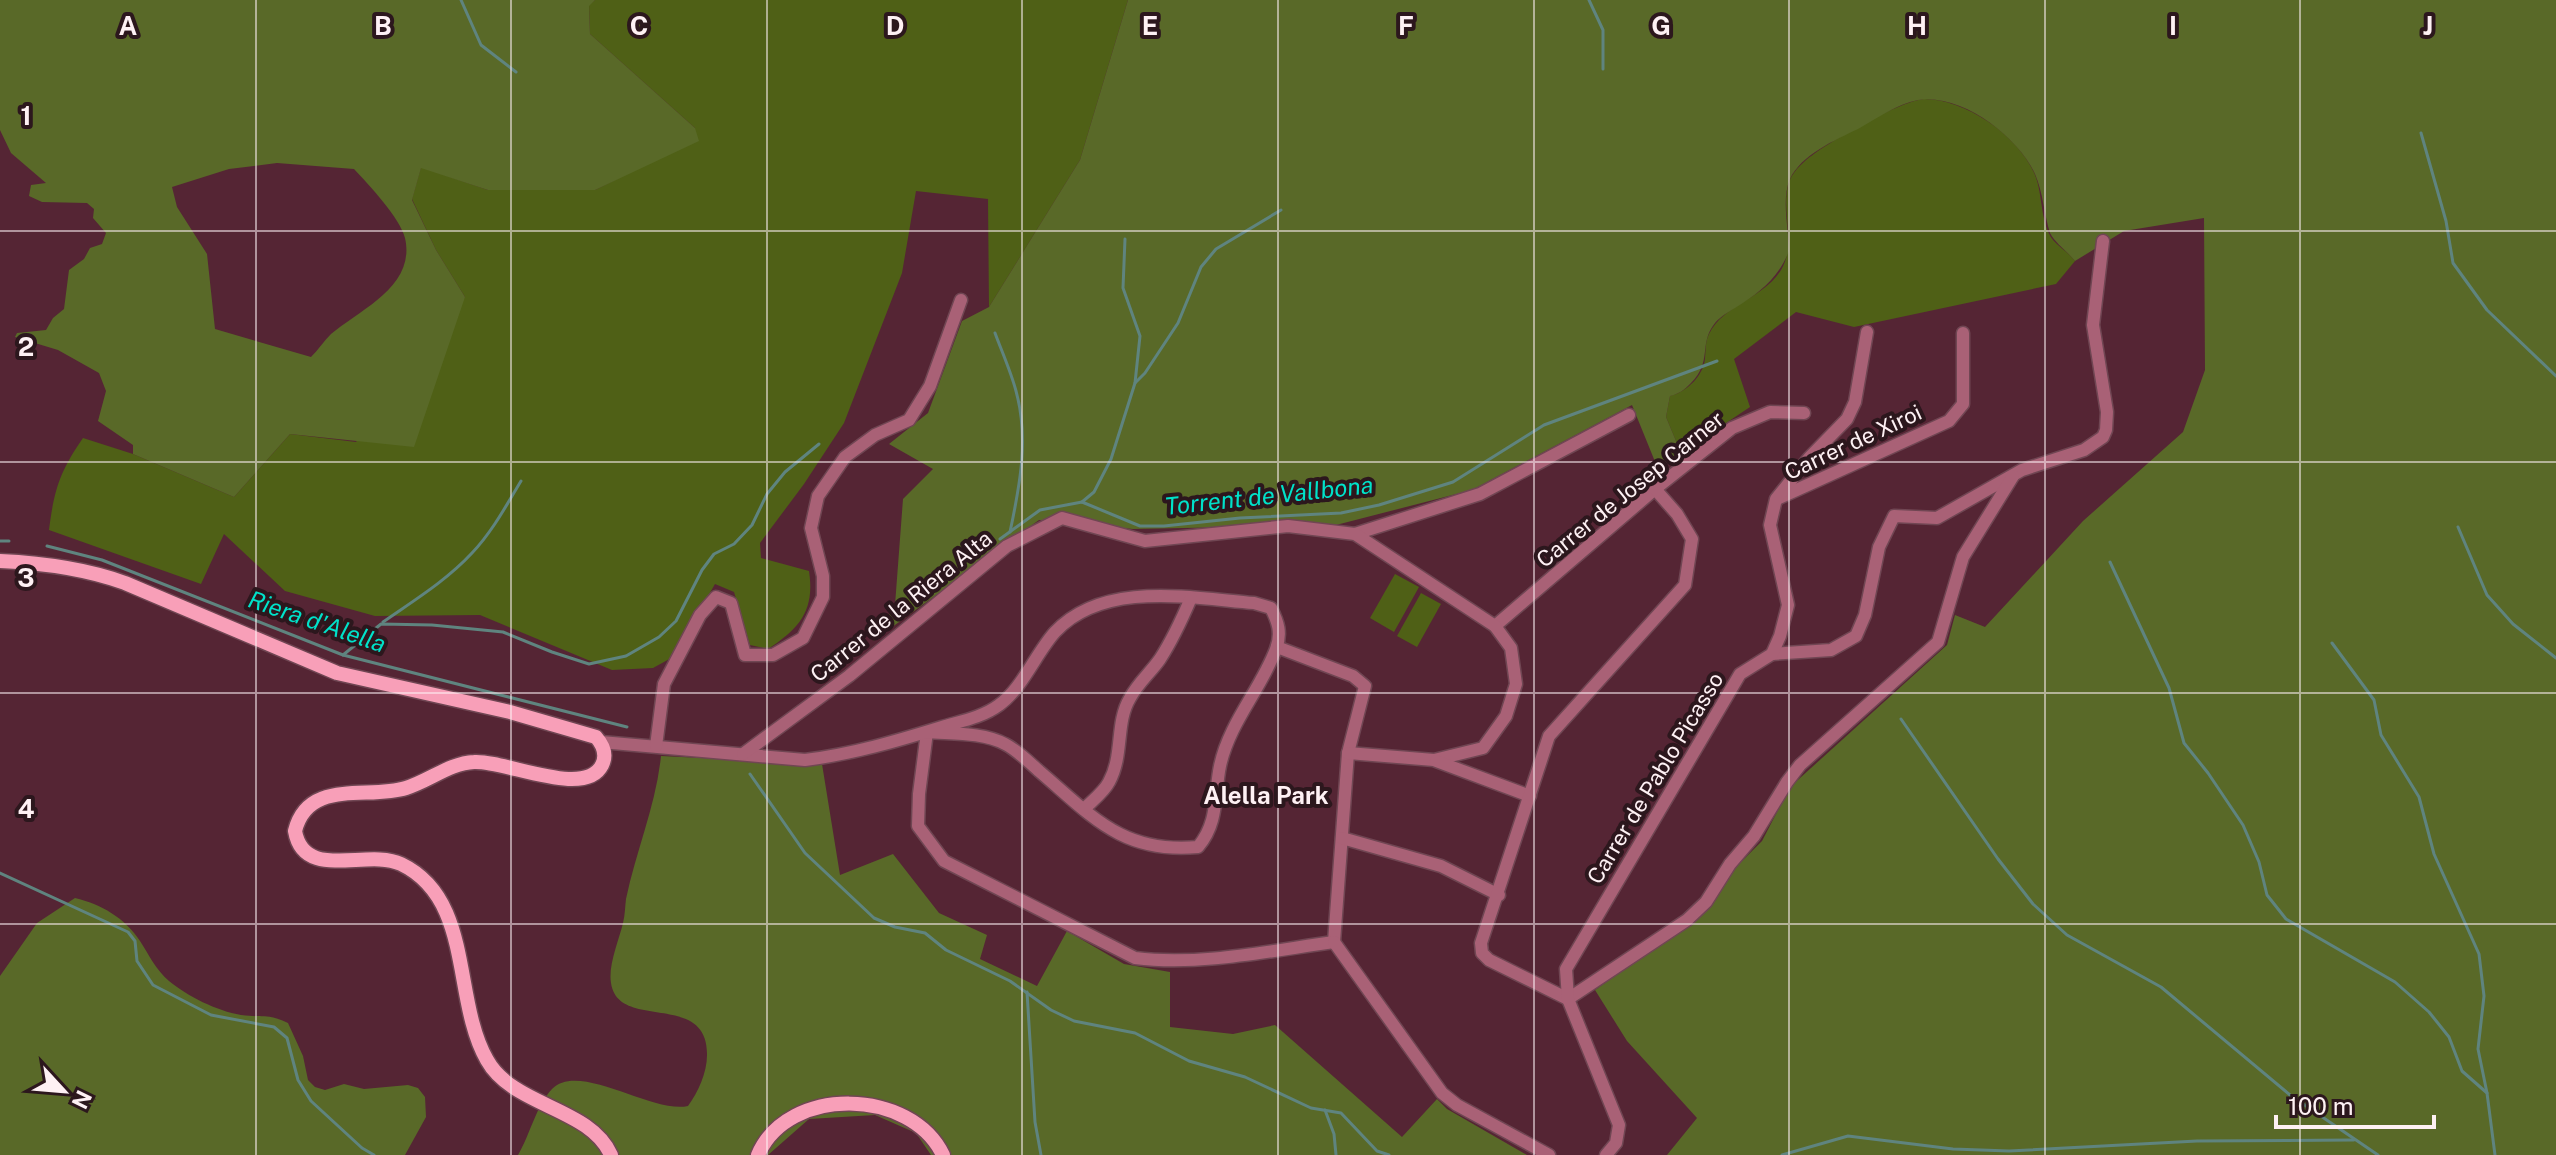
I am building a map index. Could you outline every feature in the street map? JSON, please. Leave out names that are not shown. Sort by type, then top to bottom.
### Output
[{"type":"main road","points":[[0,561],[61,566],[94,573],[125,583],[337,673],[575,729],[596,737],[603,749],[597,771],[580,780],[557,779],[491,762],[469,762],[403,789],[344,793],[318,800],[302,815],[295,831],[299,845],[312,857],[335,861],[373,857],[397,863],[418,874],[427,883],[438,895],[447,914],[477,1038],[488,1062],[513,1088],[596,1134],[611,1155]]},
{"type":"main road","points":[[758,1155],[768,1136],[791,1117],[834,1106],[861,1105],[885,1109],[920,1126],[936,1142],[943,1155]]},
{"type":"street","points":[[1867,332],[1858,389],[1847,419],[1809,458],[1776,499],[1770,525],[1788,605],[1772,654],[1831,650],[1856,636],[1865,615],[1879,547],[1894,516],[1937,518],[2033,465],[2096,444],[2106,430],[2107,412],[2093,325],[2103,241]]},
{"type":"street","points":[[656,746],[664,684],[700,615],[716,597],[731,603],[745,655],[773,655],[803,638],[823,597],[823,576],[811,528],[818,496],[845,457],[875,435],[909,420],[930,386],[961,300]]},
{"type":"street","name":"Carrer de Xiroi","points":[[1776,499],[1949,421],[1963,404],[1963,333]]},
{"type":"street","name":"Carrer de Josep Carner","points":[[1495,626],[1655,489],[1732,428],[1770,412],[1804,413]]},
{"type":"street","points":[[1355,534],[1480,494],[1629,415]]},
{"type":"street","points":[[1568,999],[1687,920],[1706,902],[1800,765],[1938,642],[1958,567],[2013,476]]},
{"type":"street","points":[[1606,1155],[1616,1143],[1619,1125],[1568,999],[1489,960],[1482,953],[1481,943],[1549,736],[1685,585],[1692,539],[1677,514],[1655,489]]},
{"type":"street","name":"Carrer de la Riera Alta","points":[[743,754],[849,676],[1007,546],[1062,518],[1145,541],[1288,526],[1355,534],[1495,626]]},
{"type":"street","points":[[603,749],[639,745],[805,760],[888,745],[927,732],[986,714],[1003,703],[1056,631],[1086,610],[1121,600],[1152,596],[1254,603],[1271,608],[1280,625],[1277,647],[1246,703],[1220,764],[1215,815],[1208,834],[1198,847],[1173,849],[1140,845],[1109,829],[1005,744],[980,737],[927,732]]},
{"type":"street","points":[[1084,809],[1109,783],[1119,753],[1122,720],[1128,701],[1177,632],[1191,598]]},
{"type":"street","points":[[1434,760],[1483,748],[1506,716],[1516,684],[1511,648],[1495,626]]},
{"type":"street","points":[[1277,647],[1353,676],[1365,686],[1348,753],[1334,942],[1442,1093],[1457,1105],[1549,1155]]},
{"type":"street","name":"Carrer de Pablo Picasso","points":[[1568,999],[1566,969],[1740,674],[1772,654]]},
{"type":"street","points":[[927,732],[918,826],[944,861],[1135,958],[1158,961],[1215,957],[1334,942]]},
{"type":"street","points":[[1348,753],[1434,760],[1530,796]]},
{"type":"street","points":[[1342,838],[1441,866],[1499,895]]},
{"type":"green space","points":[[0,0],[595,0],[589,6],[590,34],[695,128],[699,141],[595,190],[488,190],[421,168],[412,200],[436,250],[465,297],[414,447],[290,434],[234,497],[133,454],[133,445],[98,421],[106,391],[99,373],[58,350],[15,337],[17,333],[46,330],[53,318],[64,309],[69,270],[84,259],[90,248],[102,244],[106,233],[93,218],[94,209],[87,203],[42,202],[29,196],[31,185],[46,183],[11,153],[0,130]],"holes":[[[277,163],[354,169],[391,212],[405,238],[406,255],[394,283],[383,295],[331,334],[311,357],[215,329],[207,254],[177,207],[172,187],[229,169]]]},
{"type":"green space","points":[[595,0],[1128,0],[1080,160],[989,307],[988,199],[916,191],[902,273],[844,423],[760,543],[761,558],[809,571],[810,597],[807,607],[803,617],[789,633],[768,649],[750,645],[734,592],[715,584],[673,657],[653,668],[612,670],[480,615],[375,616],[285,591],[224,534],[201,584],[49,530],[59,481],[83,438],[133,454],[234,497],[290,434],[356,442],[465,297],[436,250],[412,199],[421,167],[488,190],[595,190],[631,172],[695,128],[590,34],[589,5]]},
{"type":"green space","points":[[1128,0],[2556,0],[2556,1155],[1667,1155],[1697,1118],[1627,1041],[1595,990],[1711,907],[1735,868],[1762,841],[1790,787],[1947,645],[1955,615],[1985,627],[2083,521],[2183,432],[2205,370],[2204,218],[2124,231],[2075,261],[2050,233],[2038,181],[2016,145],[1986,120],[1952,103],[1918,100],[1902,105],[1820,149],[1795,170],[1786,196],[1789,251],[1785,261],[1767,284],[1715,323],[1707,338],[1698,375],[1684,390],[1670,396],[1666,417],[1681,453],[1658,469],[1632,405],[1472,490],[1336,525],[1133,529],[1039,520],[873,641],[895,605],[903,499],[933,469],[889,444],[928,413],[962,321],[989,307],[1080,160]]},
{"type":"green space","points":[[1924,99],[1957,105],[1973,113],[1989,122],[2017,147],[2035,175],[2049,233],[2055,243],[2075,261],[2056,284],[1854,327],[1796,312],[1734,359],[1750,407],[1681,453],[1666,417],[1670,396],[1682,391],[1698,376],[1704,364],[1708,337],[1716,324],[1764,288],[1781,270],[1788,249],[1786,197],[1794,172],[1815,153],[1845,134],[1897,107]]},
{"type":"green space","points":[[1395,574],[1419,587],[1394,632],[1370,618]]},
{"type":"green space","points":[[1421,593],[1441,604],[1417,647],[1397,636]]},
{"type":"green space","points":[[661,756],[822,764],[840,875],[893,854],[939,913],[987,935],[980,959],[1037,986],[1067,931],[1124,964],[1170,972],[1170,1027],[1233,1034],[1275,1025],[1402,1137],[1437,1099],[1447,1109],[1527,1155],[931,1155],[916,1133],[875,1115],[809,1119],[768,1155],[518,1155],[546,1096],[564,1082],[597,1084],[655,1103],[688,1106],[701,1082],[707,1055],[703,1035],[693,1023],[629,1006],[617,997],[610,976]]},
{"type":"green space","points":[[75,898],[103,908],[120,919],[134,933],[160,972],[184,992],[232,1013],[269,1017],[288,1023],[303,1056],[308,1080],[315,1087],[325,1090],[344,1084],[364,1089],[408,1085],[418,1088],[425,1097],[426,1117],[405,1155],[0,1155],[0,976],[37,923]]},
{"type":"waterway","points":[[461,0],[481,45],[516,72]]},
{"type":"waterway","points":[[1589,0],[1603,30],[1603,69]]},
{"type":"waterway","points":[[2421,133],[2446,221],[2453,263],[2487,310],[2556,376]]},
{"type":"waterway","points":[[1082,502],[1094,492],[1111,459],[1135,383],[1178,323],[1201,267],[1216,249],[1281,210]]},
{"type":"waterway","points":[[1125,239],[1123,288],[1140,336],[1135,383]]},
{"type":"waterway","points":[[995,333],[1014,384],[1022,426],[1020,479],[1010,532]]},
{"type":"waterway","name":"Torrent de Vallbona","points":[[1000,539],[1040,510],[1082,502],[1140,526],[1341,513],[1379,505],[1453,482],[1544,425],[1717,361]]},
{"type":"waterway","points":[[343,655],[381,624],[503,632],[589,664],[626,656],[659,637],[676,621],[702,570],[714,554],[734,544],[752,525],[767,494],[785,472],[819,444]]},
{"type":"waterway","points":[[383,622],[440,582],[472,553],[492,528],[521,481]]},
{"type":"waterway","points":[[2458,527],[2487,595],[2513,624],[2556,658]]},
{"type":"waterway","name":"Riera d'Alella","points":[[0,541],[9,541]]},
{"type":"waterway","name":"Riera d'Alella","points":[[47,546],[102,560],[343,655],[627,727]]},
{"type":"waterway","points":[[2110,562],[2169,688],[2184,743],[2243,825],[2259,862],[2267,895],[2286,919],[2395,982],[2429,1012],[2449,1037],[2462,1071],[2487,1093],[2495,1155]]},
{"type":"waterway","points":[[2332,643],[2374,700],[2381,735],[2419,797],[2434,854],[2479,954],[2484,996],[2478,1049],[2487,1093]]},
{"type":"waterway","points":[[1901,719],[2033,904],[2067,935],[2161,987],[2290,1095],[2378,1155]]},
{"type":"waterway","points":[[750,774],[805,853],[874,918],[895,927],[925,933],[946,950],[1010,981],[1051,1010],[1074,1021],[1135,1033],[1189,1061],[1245,1077],[1311,1108],[1341,1113],[1377,1151],[1389,1155]]},
{"type":"waterway","points":[[0,873],[128,932],[135,941],[137,961],[153,985],[211,1015],[274,1027],[287,1038],[298,1080],[311,1101],[362,1148],[374,1155]]},
{"type":"waterway","points":[[1027,992],[1035,1122],[1041,1155]]},
{"type":"waterway","points":[[1325,1110],[1334,1134],[1336,1155]]},
{"type":"waterway","points":[[1782,1155],[1848,1136],[1953,1149],[2009,1151],[2197,1141],[2354,1140]]},
{"type":"district","name":"Alella Park","points":[[1266,796]]}]
